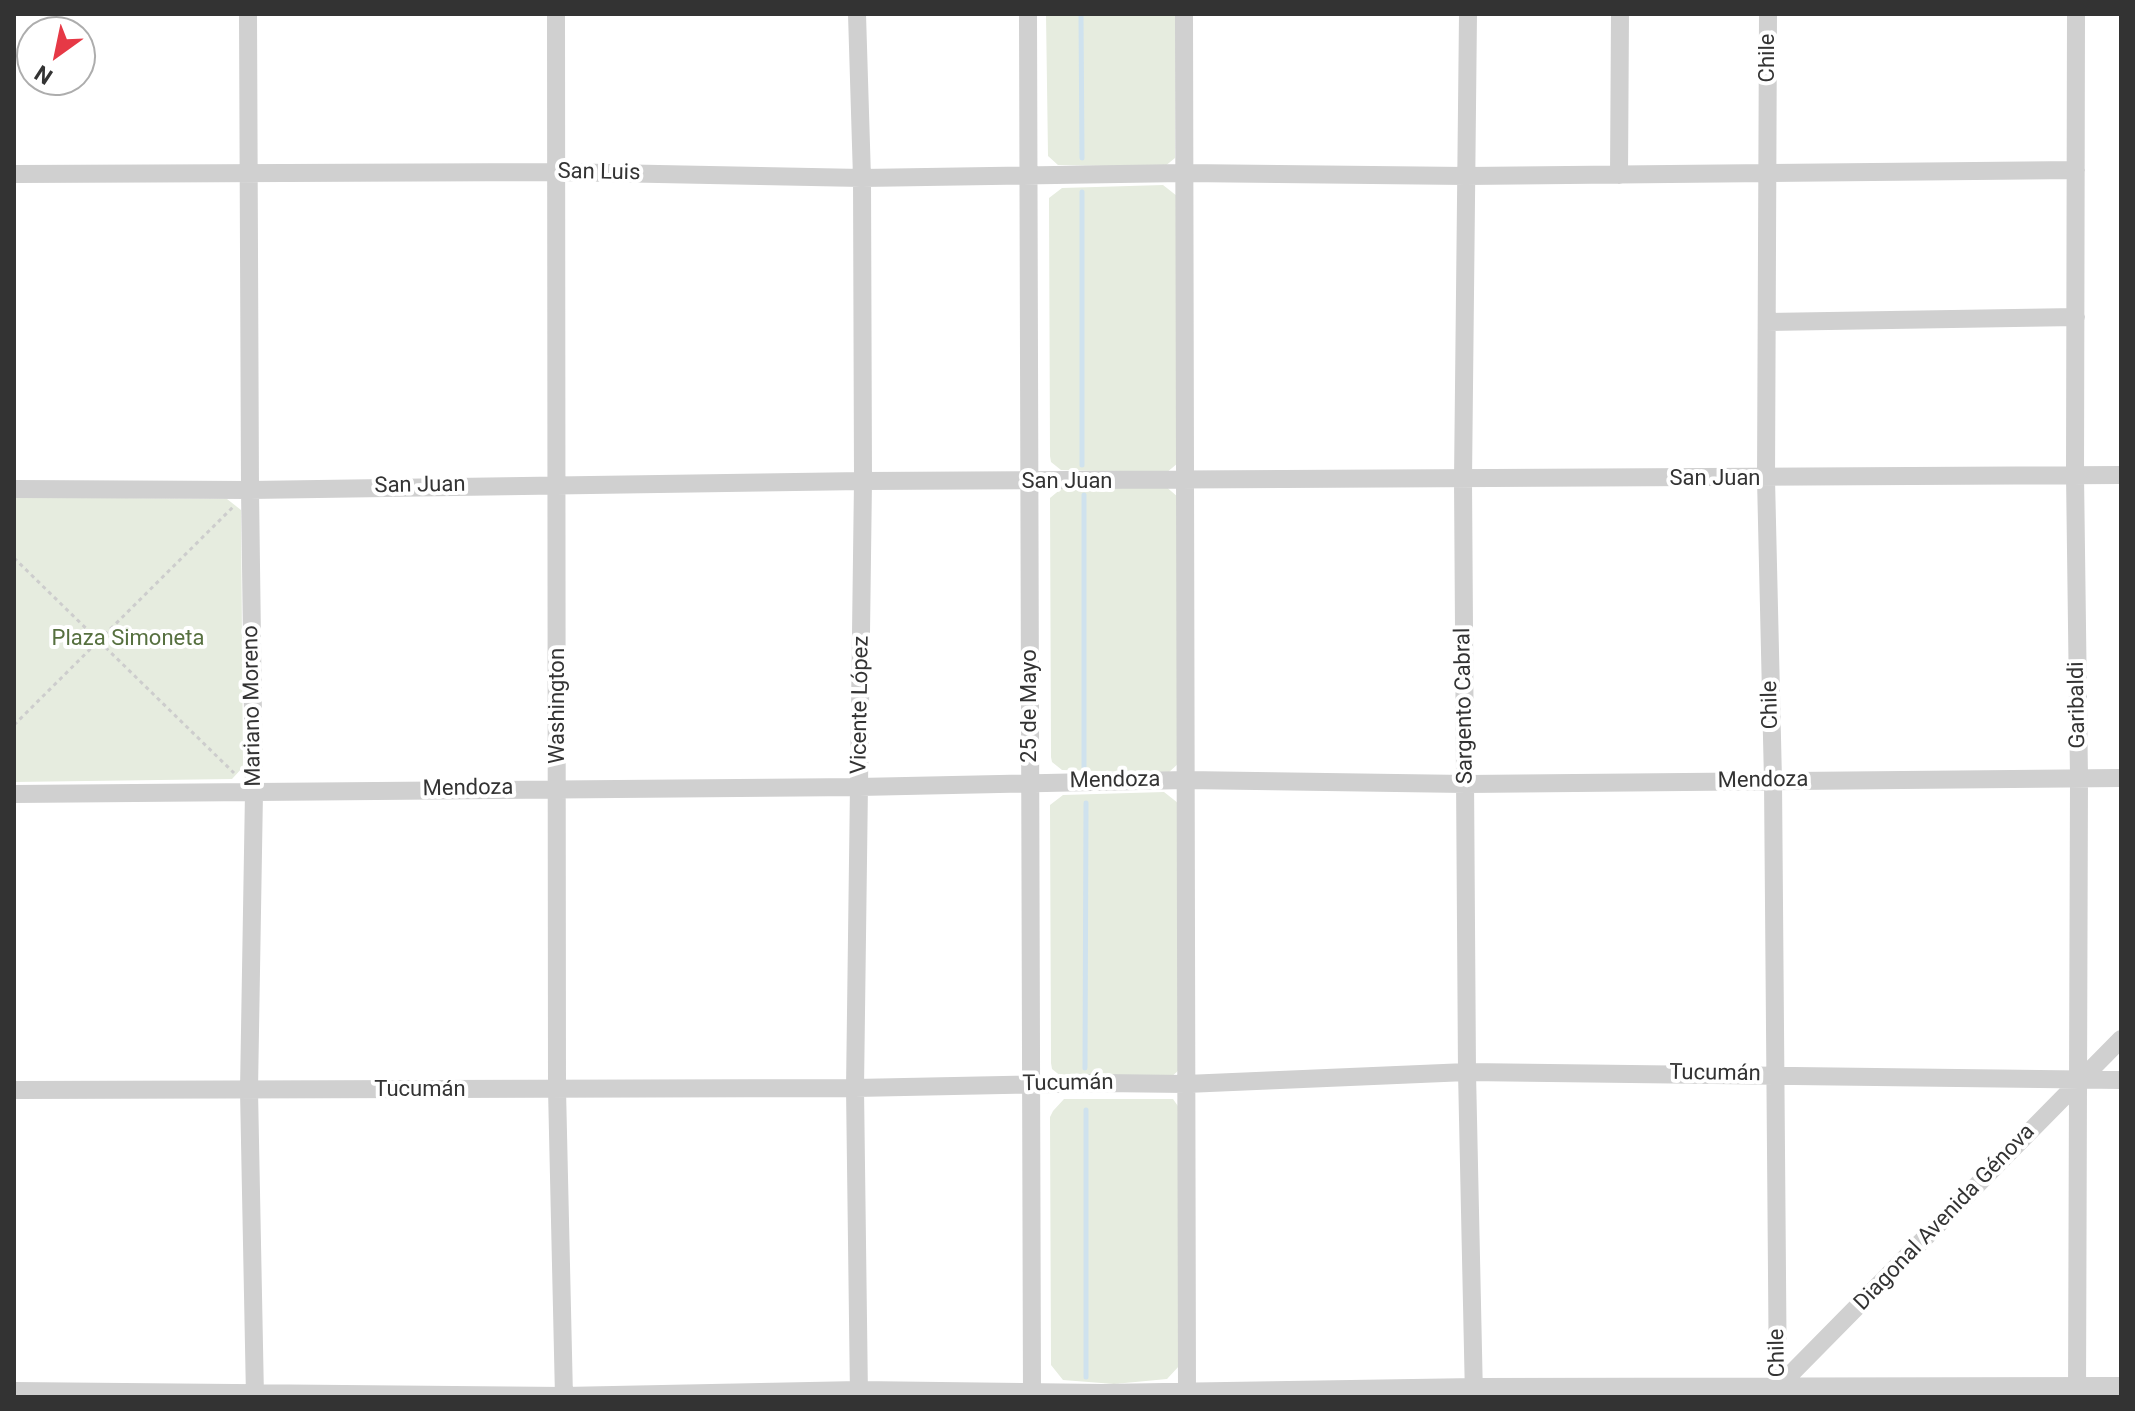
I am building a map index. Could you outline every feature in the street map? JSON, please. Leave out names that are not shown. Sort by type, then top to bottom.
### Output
[{"type":"street","name":"Mariano Moreno","points":[[248,14],[254,792],[249,1090],[255,1395]]},
{"type":"street","name":"Washington","points":[[556,14],[557,1089],[564,1396]]},
{"type":"street","name":"Vicente López","points":[[857,14],[862,178],[863,481],[855,1088],[859,1394]]},
{"type":"street","name":"25 de Mayo","points":[[1028,14],[1032,1395]]},
{"type":"street","points":[[1184,14],[1187,1394]]},
{"type":"street","name":"Sargento Cabral","points":[[1468,14],[1463,480],[1467,1072],[1475,1392]]},
{"type":"street","points":[[1619,175],[1620,14]]},
{"type":"street","name":"Chile","points":[[1768,14],[1766,479],[1773,781],[1775,1394]]},
{"type":"street","name":"Garibaldi","points":[[2076,14],[2075,475],[2079,777],[2077,1392]]},
{"type":"street","name":"San Luis","points":[[14,174],[557,172],[862,178],[1184,173],[1466,176],[2076,170]]},
{"type":"street","points":[[1767,322],[2076,317]]},
{"type":"street","name":"San Juan","points":[[14,489],[250,490],[863,481],[2121,475]]},
{"type":"street","name":"Mendoza","points":[[14,794],[859,787],[1186,780],[1466,784],[2121,778]]},
{"type":"street","name":"Diagonal Avenida Génova","points":[[1775,1394],[2121,1039]]},
{"type":"street","name":"Tucumán","points":[[14,1090],[1186,1084],[1467,1072],[2121,1080]]},
{"type":"street","points":[[14,1391],[564,1396],[1475,1392],[1775,1394],[2077,1392],[2121,1386]]},
{"type":"path","points":[[14,725],[250,490]]},
{"type":"path","points":[[14,558],[254,792]]},
{"type":"green space","points":[[1046,14],[1176,14],[1175,158],[1164,167],[1058,165],[1048,156]]},
{"type":"green space","points":[[1163,185],[1177,196],[1178,463],[1166,473],[1061,470],[1051,462],[1050,456],[1049,198],[1062,188]]},
{"type":"green space","points":[[1164,485],[1178,497],[1179,763],[1168,773],[1062,770],[1052,762],[1051,757],[1050,498],[1062,488]]},
{"type":"green space","name":"Plaza Simoneta","points":[[14,497],[227,499],[241,510],[243,767],[232,779],[14,782]]},
{"type":"green space","points":[[1164,792],[1178,803],[1179,1070],[1168,1080],[1062,1077],[1052,1069],[1051,1063],[1050,805],[1063,795]]},
{"type":"green space","points":[[1064,1099],[1173,1099],[1180,1109],[1180,1365],[1167,1379],[1114,1384],[1063,1380],[1051,1365],[1050,1117]]},
{"type":"waterway","points":[[1081,14],[1082,158]]},
{"type":"waterway","points":[[1082,192],[1082,465]]},
{"type":"waterway","points":[[1084,495],[1084,767]]},
{"type":"waterway","points":[[1085,1068],[1086,803]]},
{"type":"waterway","points":[[1086,1110],[1086,1377]]}]
